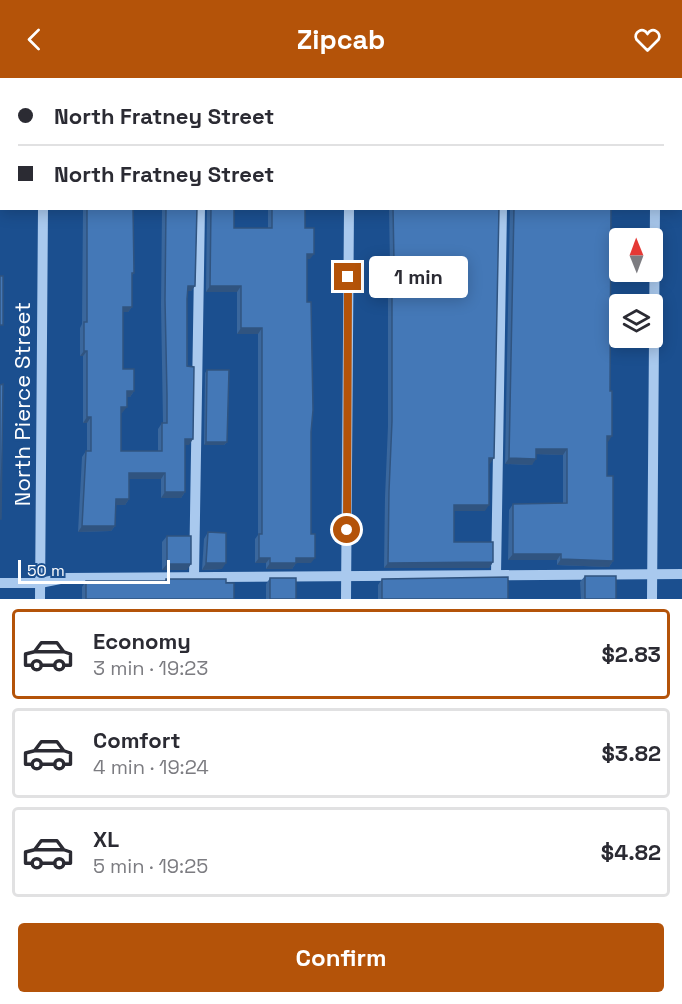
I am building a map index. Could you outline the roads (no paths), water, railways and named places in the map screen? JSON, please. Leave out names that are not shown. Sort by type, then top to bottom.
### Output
[{"type":"street","name":"North Pierce Street","points":[[40,599],[43,210]]},
{"type":"street","points":[[194,577],[200,210]]},
{"type":"street","points":[[346,599],[349,210]]},
{"type":"street","points":[[496,575],[502,210]]},
{"type":"street","points":[[652,599],[654,210]]},
{"type":"street","points":[[0,583],[40,583],[65,578],[682,574]]}]
